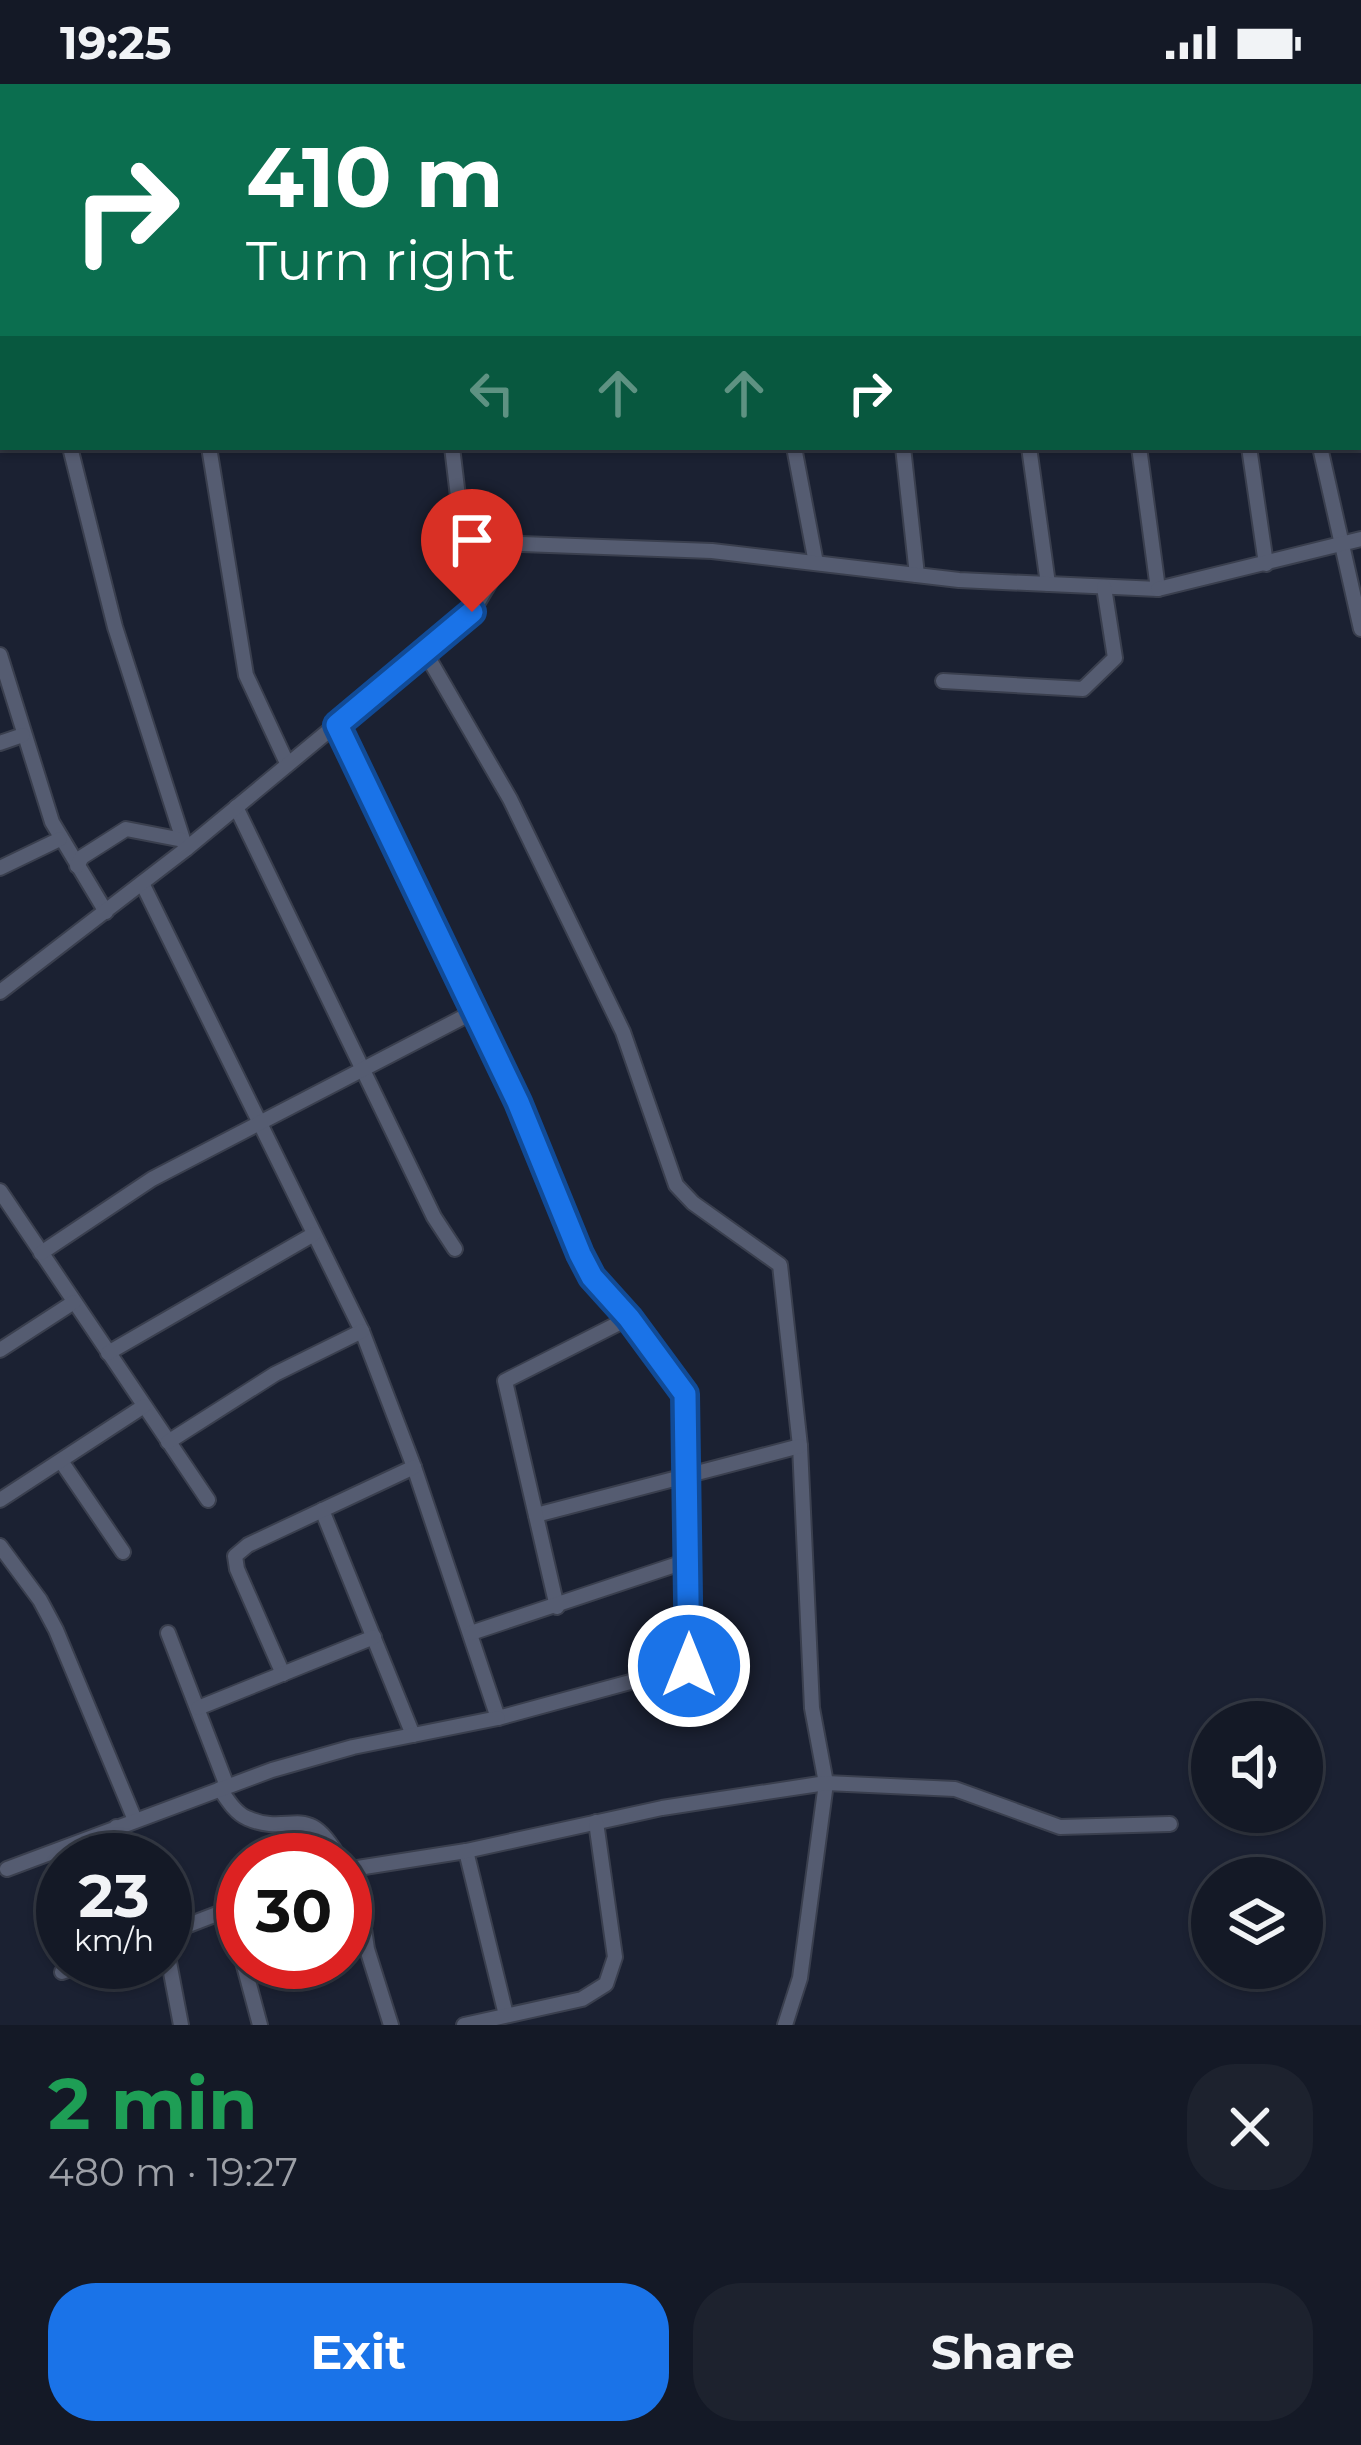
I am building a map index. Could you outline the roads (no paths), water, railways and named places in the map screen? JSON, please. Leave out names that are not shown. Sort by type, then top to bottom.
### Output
[{"type":"street","points":[[71,450],[115,627],[184,844]]},
{"type":"street","points":[[208,450],[246,675],[286,763]]},
{"type":"street","points":[[452,450],[472,612]]},
{"type":"street","points":[[795,450],[816,563]]},
{"type":"street","points":[[903,450],[917,575]]},
{"type":"street","points":[[1030,450],[1048,584]]},
{"type":"street","points":[[1139,450],[1158,589]]},
{"type":"street","points":[[1249,450],[1266,564]]},
{"type":"street","points":[[1321,450],[1361,629]]},
{"type":"street","points":[[464,542],[712,551],[917,575],[1158,589],[1361,539]]},
{"type":"street","points":[[0,992],[142,883],[472,612],[513,544]]},
{"type":"street","points":[[943,682],[1083,689],[1115,658],[1104,586]]},
{"type":"street","points":[[425,652],[510,799],[623,1032],[676,1184],[693,1202],[780,1265],[800,1446],[812,1708],[826,1783],[800,1978],[785,2025]]},
{"type":"street","points":[[0,656],[60,839],[106,911]]},
{"type":"street","points":[[337,725],[518,1102],[580,1254],[592,1277],[685,1394],[689,1666],[684,1714]]},
{"type":"street","points":[[0,743],[23,735]]},
{"type":"street","points":[[236,807],[434,1217],[455,1249]]},
{"type":"street","points":[[77,866],[82,856],[126,830],[184,844]]},
{"type":"street","points":[[0,868],[60,839]]},
{"type":"street","points":[[142,883],[362,1331],[414,1467],[498,1718]]},
{"type":"street","points":[[41,1253],[152,1179],[475,1011]]},
{"type":"street","points":[[2,1196],[208,1500]]},
{"type":"street","points":[[108,1353],[314,1234]]},
{"type":"street","points":[[0,1350],[74,1302]]},
{"type":"street","points":[[557,1607],[505,1381],[629,1318]]},
{"type":"street","points":[[168,1442],[275,1374],[362,1331]]},
{"type":"street","points":[[0,1500],[144,1406]]},
{"type":"street","points":[[536,1515],[800,1446]]},
{"type":"street","points":[[61,1461],[123,1552]]},
{"type":"street","points":[[283,1675],[235,1556],[248,1545],[414,1467]]},
{"type":"street","points":[[322,1510],[413,1735]]},
{"type":"street","points":[[0,1546],[56,1630],[135,1820]]},
{"type":"street","points":[[472,1633],[687,1561]]},
{"type":"street","points":[[168,1634],[223,1788],[236,1810],[250,1820],[315,1827],[323,1833]]},
{"type":"street","points":[[198,1708],[374,1637]]},
{"type":"street","points":[[7,1869],[331,1753],[498,1718],[689,1666]]},
{"type":"street","points":[[372,1865],[826,1783],[955,1789],[1060,1827],[1170,1824]]},
{"type":"street","points":[[464,2025],[582,1999],[606,1984],[614,1957],[596,1822]]},
{"type":"street","points":[[116,1828],[118,1833]]},
{"type":"street","points":[[466,1850],[506,2015]]},
{"type":"street","points":[[372,1965],[391,2025]]},
{"type":"street","points":[[174,1989],[181,2025]]},
{"type":"street","points":[[250,1989],[260,2025]]}]
